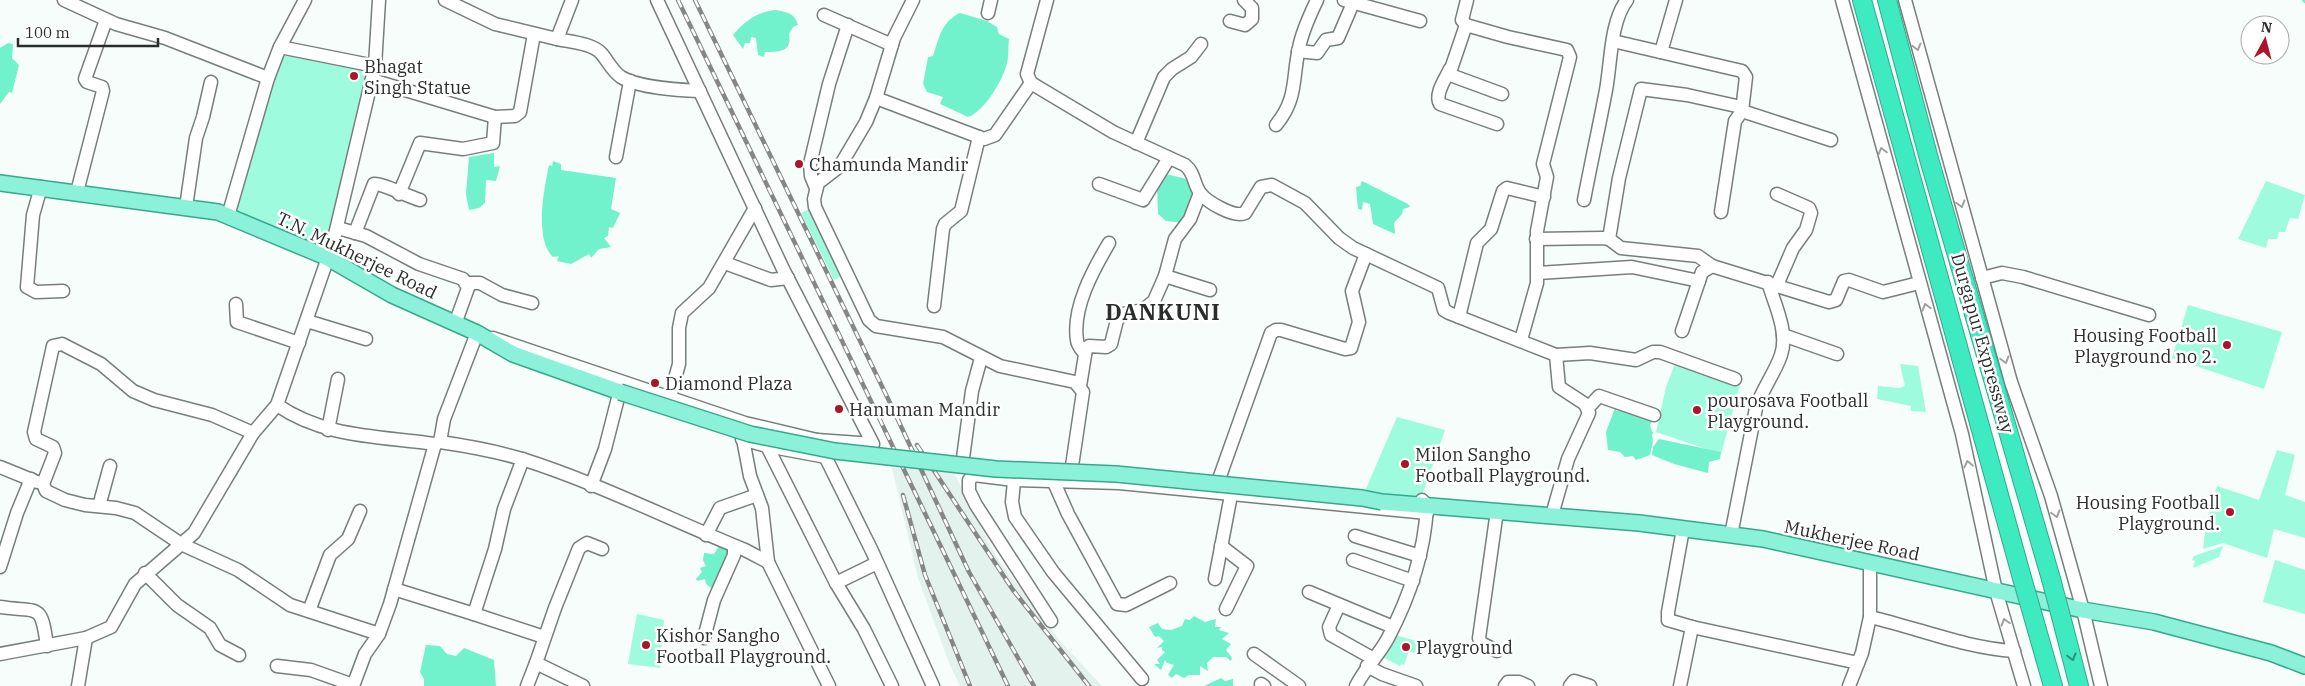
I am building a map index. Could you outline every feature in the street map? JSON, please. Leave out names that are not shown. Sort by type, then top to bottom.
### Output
[{"type":"highway","name":"Durgapur Expressway","points":[[1862,0],[2052,686]]},
{"type":"highway","name":"Durgapur Expressway","points":[[1887,0],[1929,159],[2051,579],[2079,686]]},
{"type":"main road","name":"T.N. Mukherjee Road","points":[[0,183],[186,207],[228,216],[327,258],[392,295],[479,334],[513,354],[741,431],[795,445],[996,468],[1116,474],[1382,502]]},
{"type":"main road","name":"Mukherjee Road","points":[[1382,502],[1427,509],[1497,511],[1683,529],[1763,540],[2083,610],[2154,622],[2271,653],[2305,666]]},
{"type":"street","points":[[64,0],[106,20],[164,38],[268,78]]},
{"type":"street","points":[[228,216],[268,78],[280,47],[305,0]]},
{"type":"street","points":[[0,654],[86,638],[111,627],[135,584],[145,573],[182,544],[197,528],[253,434],[277,405],[338,228],[375,66],[379,0]]},
{"type":"street","points":[[445,0],[495,24],[592,47],[599,51],[614,71],[630,81],[672,89],[700,91]]},
{"type":"street","points":[[557,40],[572,0]]},
{"type":"street","points":[[479,334],[511,343],[745,423],[817,440],[873,444],[788,278],[657,0]]},
{"type":"street","points":[[816,188],[823,179],[846,159],[866,122],[876,98],[899,26],[913,0]]},
{"type":"street","points":[[988,13],[990,0]]},
{"type":"street","points":[[1046,0],[1027,74],[1031,83],[1099,124],[1190,169],[1200,193],[1207,199],[1239,215],[1247,211],[1261,187],[1272,186],[1304,203],[1338,238],[1366,254],[1434,285],[1440,292],[1444,310],[1556,355],[1590,353],[1636,360],[1653,352],[1660,352],[1735,379]]},
{"type":"street","points":[[1230,21],[1245,25],[1252,19],[1252,8],[1244,0]]},
{"type":"street","points":[[1276,125],[1286,113],[1294,93],[1298,51],[1317,0]]},
{"type":"street","points":[[1467,0],[1462,20],[1466,25],[1569,52],[1570,57],[1543,164],[1547,177],[1536,239],[1538,273],[1536,289],[1521,340]]},
{"type":"street","points":[[1584,200],[1606,88],[1613,41],[1620,14],[1627,0]]},
{"type":"street","points":[[1661,52],[1676,0]]},
{"type":"street","points":[[1842,0],[1962,434],[1996,590],[2024,686]]},
{"type":"street","points":[[1905,0],[2011,382],[2051,496],[2083,610],[2101,686]]},
{"type":"street","points":[[1298,51],[1317,53],[1326,40],[1338,38],[1349,1],[1420,21]]},
{"type":"street","points":[[824,15],[892,45]]},
{"type":"street","points":[[77,192],[103,91],[102,87],[87,82],[85,79],[106,20]]},
{"type":"street","points":[[848,25],[829,84],[810,164],[811,176],[816,188],[815,207],[869,320],[876,326],[884,328],[943,337],[1000,366],[1075,382],[1083,392],[1072,466]]},
{"type":"street","points":[[1466,25],[1438,94],[1438,100],[1440,104],[1497,124]]},
{"type":"street","points":[[372,80],[495,118],[515,116],[520,112],[534,34]]},
{"type":"street","points":[[1613,41],[1742,71],[1746,77],[1741,109],[1734,121],[1720,212]]},
{"type":"street","points":[[1136,143],[1164,77],[1172,69],[1192,57],[1201,44]]},
{"type":"street","points":[[280,47],[375,66]]},
{"type":"street","points":[[1450,68],[1453,76],[1502,94]]},
{"type":"street","points":[[616,158],[630,81]]},
{"type":"street","points":[[186,207],[196,138],[211,82]]},
{"type":"street","points":[[876,98],[984,139],[995,135],[1031,83]]},
{"type":"street","points":[[1610,239],[1619,178],[1641,89],[1688,95],[1741,109],[1831,140]]},
{"type":"street","points":[[399,194],[420,143],[463,150],[493,142],[495,118]]},
{"type":"street","points":[[934,306],[943,230],[950,220],[961,211],[979,137]]},
{"type":"street","points":[[1099,184],[1143,200],[1169,158]]},
{"type":"street","points":[[355,233],[374,184],[380,184],[399,194],[420,200]]},
{"type":"street","points":[[41,187],[33,215],[27,287],[36,292],[63,291]]},
{"type":"street","points":[[1459,317],[1477,243],[1491,229],[1503,191],[1507,188],[1544,197]]},
{"type":"street","points":[[1080,386],[1084,354],[1089,346],[1106,347],[1111,344],[1117,320],[1123,314],[1149,307],[1166,276],[1175,239],[1190,219],[1200,193]]},
{"type":"street","points":[[1731,535],[1756,408],[1760,394],[1781,356],[1783,335],[1773,283],[1793,248],[1806,230],[1811,213],[1809,208],[1777,194]]},
{"type":"street","points":[[670,397],[679,364],[679,328],[682,313],[709,288],[725,264],[755,208]]},
{"type":"street","points":[[338,228],[373,239],[419,264],[467,283],[480,283],[502,295],[532,303]]},
{"type":"street","points":[[1536,239],[1610,239],[1621,248],[1698,256],[1712,266],[1773,283],[1829,302],[1836,300],[1844,281],[1849,280],[1883,292],[1919,283]]},
{"type":"street","points":[[1084,354],[1076,339],[1080,307],[1090,278],[1109,243]]},
{"type":"street","points":[[1219,479],[1271,333],[1281,330],[1345,349],[1351,348],[1359,322],[1352,291],[1366,254]]},
{"type":"street","points":[[725,264],[771,280],[788,278]]},
{"type":"street","points":[[1682,331],[1704,270],[1712,266]]},
{"type":"street","points":[[1538,273],[1632,267],[1699,281]]},
{"type":"street","points":[[1982,278],[2002,274],[2023,277],[2149,315]]},
{"type":"street","points":[[1166,276],[1210,290]]},
{"type":"street","points":[[455,324],[468,288],[467,283]]},
{"type":"street","points":[[236,304],[237,322],[299,343]]},
{"type":"street","points":[[307,321],[366,339]]},
{"type":"street","points":[[479,334],[480,340],[485,344],[522,362],[618,398],[767,446],[826,457]]},
{"type":"street","points":[[277,666],[311,670],[353,686],[365,654],[378,634],[394,589],[444,420],[479,334]]},
{"type":"street","points":[[1783,335],[1837,354]]},
{"type":"street","points":[[0,567],[21,501],[37,482],[56,453],[53,447],[36,439],[34,432],[53,346],[56,344],[62,344],[101,364],[133,391],[154,400],[212,415],[253,434]]},
{"type":"street","points":[[1556,355],[1559,387],[1588,408]]},
{"type":"street","points":[[963,458],[972,391],[981,358]]},
{"type":"street","points":[[328,430],[338,379]]},
{"type":"street","points":[[1552,516],[1564,472],[1589,413],[1588,408],[1594,399],[1604,397],[1654,415]]},
{"type":"street","points":[[590,486],[604,449],[618,398]]},
{"type":"street","points":[[277,405],[328,430],[356,436],[482,448],[523,459],[734,546],[768,562]]},
{"type":"street","points":[[743,439],[750,476],[762,508],[768,562],[829,686]]},
{"type":"street","points":[[817,440],[878,563],[933,686]]},
{"type":"street","points":[[767,446],[836,583],[864,629],[892,686]]},
{"type":"street","points":[[929,454],[1219,479],[1419,500],[1427,509]]},
{"type":"street","points":[[474,614],[495,550],[504,508],[523,459]]},
{"type":"street","points":[[1016,463],[1012,510],[1015,516],[1052,572],[1142,679]]},
{"type":"street","points":[[99,506],[110,466]]},
{"type":"street","points":[[0,467],[37,482],[46,491],[55,496],[85,505],[135,513],[182,544],[238,570],[290,605],[378,634]]},
{"type":"street","points":[[1051,621],[1006,554],[970,491],[969,480],[974,475],[1014,480],[1119,482],[1231,495],[1427,509]]},
{"type":"street","points":[[1053,480],[1068,514],[1117,604],[1126,606],[1170,583]]},
{"type":"street","points":[[706,535],[720,508],[757,494]]},
{"type":"street","points":[[1214,579],[1231,495]]},
{"type":"street","points":[[1356,686],[1393,628],[1413,581],[1420,556],[1427,509]]},
{"type":"street","points":[[309,611],[330,554],[348,539],[360,511]]},
{"type":"street","points":[[1497,511],[1479,638],[1481,643],[1497,651]]},
{"type":"street","points":[[1683,529],[1668,620],[1692,627],[1858,663]]},
{"type":"street","points":[[1355,536],[1420,556]]},
{"type":"street","points":[[527,686],[579,548],[583,544],[587,544],[602,549]]},
{"type":"street","points":[[704,638],[714,600],[734,555],[734,546]]},
{"type":"street","points":[[1221,546],[1247,566],[1226,609]]},
{"type":"street","points":[[1353,560],[1413,581]]},
{"type":"street","points":[[1849,686],[1858,663],[1870,617],[1870,562]]},
{"type":"street","points":[[836,583],[878,563]]},
{"type":"street","points":[[145,573],[177,605],[210,628],[220,645],[239,656]]},
{"type":"street","points":[[394,589],[544,638]]},
{"type":"street","points":[[1309,592],[1393,628]]},
{"type":"street","points":[[1339,605],[1329,627],[1331,635],[1371,663],[1382,674],[1416,686]]},
{"type":"street","points":[[0,607],[27,608],[39,614],[43,619],[47,646]]},
{"type":"street","points":[[1870,617],[1907,625],[1989,650],[2014,651]]},
{"type":"street","points":[[1680,686],[1692,627]]},
{"type":"street","points":[[78,686],[86,638]]},
{"type":"street","points":[[1254,654],[1299,686]]},
{"type":"street","points":[[536,663],[583,686]]},
{"type":"street","points":[[1505,686],[1508,682],[1513,681],[1528,686]]},
{"type":"street","points":[[1570,686],[1574,681],[1590,686]]},
{"type":"shaded area","points":[[775,10],[786,12],[797,21],[798,25],[793,27],[789,34],[787,48],[776,52],[765,52],[764,57],[758,55],[756,38],[751,37],[750,43],[745,43],[743,49],[733,35],[751,18]]},
{"type":"shaded area","points":[[960,13],[987,21],[997,27],[999,34],[1009,39],[1007,63],[997,86],[980,109],[968,117],[940,104],[943,97],[927,92],[923,84],[928,57],[933,56],[945,25]]},
{"type":"shaded area","points":[[8,43],[13,44],[12,58],[19,65],[12,93],[9,92],[0,104],[0,48]]},
{"type":"shaded area","points":[[280,47],[375,66],[326,257],[228,216]]},
{"type":"shaded area","points":[[494,153],[494,167],[500,166],[496,181],[486,180],[485,203],[479,208],[469,210],[466,194],[469,157]]},
{"type":"shaded area","points":[[553,161],[561,164],[561,170],[616,178],[611,209],[620,213],[613,228],[609,227],[608,236],[604,238],[611,247],[599,249],[591,258],[589,254],[571,264],[557,261],[559,256],[553,257],[547,249],[544,238],[542,226],[543,200],[549,165],[552,166]]},
{"type":"shaded area","points":[[1166,174],[1191,180],[1192,192],[1186,223],[1166,221],[1158,214],[1157,187]]},
{"type":"shaded area","points":[[1362,181],[1408,204],[1410,207],[1403,209],[1402,214],[1394,223],[1395,234],[1373,224],[1370,204],[1363,202],[1362,210],[1358,209],[1356,187],[1360,186]]},
{"type":"shaded area","points":[[2266,181],[2305,195],[2298,219],[2290,218],[2285,232],[2279,232],[2277,239],[2268,239],[2266,248],[2238,239]]},
{"type":"shaded area","points":[[812,208],[843,275],[834,280],[801,213]]},
{"type":"shaded area","name":"Housing Football Playground no 2.","points":[[2188,305],[2282,332],[2264,389],[2172,358]]},
{"type":"shaded area","name":"pourosava Football Playground.","points":[[1676,361],[1740,385],[1721,454],[1656,432],[1666,387]]},
{"type":"shaded area","points":[[1900,364],[1918,366],[1926,412],[1911,411],[1911,406],[1877,399],[1878,386],[1899,388],[1905,386]]},
{"type":"shaded area","points":[[1615,408],[1617,411],[1620,410],[1653,420],[1650,425],[1654,433],[1652,434],[1653,442],[1650,455],[1636,460],[1633,456],[1625,457],[1620,452],[1608,450],[1606,432]]},
{"type":"shaded area","name":"Milon Sangho Football Playground.","points":[[1397,417],[1445,430],[1419,504],[1362,498]]},
{"type":"shaded area","points":[[1659,439],[1721,452],[1720,459],[1709,462],[1708,473],[1674,464],[1652,455],[1653,447]]},
{"type":"shaded area","points":[[2277,450],[2295,455],[2285,495],[2305,502],[2305,538],[2274,529],[2267,558],[2223,543],[2203,549],[2206,524],[2217,486],[2259,500]]},
{"type":"shaded area","points":[[951,467],[996,557],[1061,642],[1102,686],[960,686],[949,663],[918,578],[892,468]]},
{"type":"shaded area","points":[[719,546],[731,553],[714,590],[706,584],[705,579],[697,581],[696,579],[702,572],[700,568],[706,566],[703,560],[704,553],[714,554]]},
{"type":"shaded area","points":[[2223,546],[2219,557],[2193,568],[2195,561],[2192,560],[2194,556]]},
{"type":"shaded area","points":[[2275,560],[2305,570],[2305,614],[2263,602]]},
{"type":"shaded area","name":"Kishor Sangho Football Playground.","points":[[637,614],[664,620],[660,668],[628,664]]},
{"type":"shaded area","points":[[1194,616],[1205,622],[1216,619],[1215,627],[1221,627],[1219,630],[1229,633],[1222,639],[1231,644],[1226,650],[1232,658],[1231,661],[1226,657],[1213,657],[1207,663],[1208,671],[1200,666],[1200,675],[1189,675],[1184,678],[1176,674],[1172,678],[1168,675],[1174,665],[1167,663],[1165,660],[1161,670],[1154,664],[1160,664],[1157,660],[1165,652],[1162,650],[1162,647],[1157,648],[1164,641],[1159,636],[1155,637],[1149,627],[1158,623],[1162,629],[1171,630],[1182,626],[1185,619],[1190,620]]},
{"type":"shaded area","name":"Playground","points":[[1395,635],[1424,643],[1421,656],[1409,651],[1404,665],[1401,664],[1400,666],[1382,657]]},
{"type":"shaded area","points":[[426,645],[440,646],[447,654],[456,656],[464,648],[494,660],[496,686],[424,686],[424,679],[420,672]]},
{"type":"shaded area","points":[[1221,678],[1225,681],[1233,679],[1233,686],[1204,686]]},
{"type":"railway","points":[[678,0],[1008,686]]},
{"type":"railway","points":[[695,0],[892,407],[969,572],[1034,686]]},
{"type":"railway","points":[[917,445],[1013,590],[1089,686]]},
{"type":"railway","points":[[903,495],[925,575],[970,686]]},
{"type":"place","name":"Bhagat Singh Statue","points":[[354,76]]},
{"type":"place","name":"Chamunda Mandir","points":[[799,164]]},
{"type":"place","name":"Housing Football Playground no 2.","points":[[2227,345]]},
{"type":"place","name":"Diamond Plaza","points":[[655,383]]},
{"type":"place","name":"Hanuman Mandir","points":[[839,409]]},
{"type":"place","name":"pourosava Football Playground.","points":[[1697,410]]},
{"type":"place","name":"Milon Sangho Football Playground.","points":[[1405,464]]},
{"type":"place","name":"Housing Football Playground.","points":[[2230,512]]},
{"type":"place","name":"Kishor Sangho Football Playground.","points":[[646,645]]},
{"type":"place","name":"Playground","points":[[1406,647]]},
{"type":"district","name":"DANKUNI","points":[[1163,311]]}]
